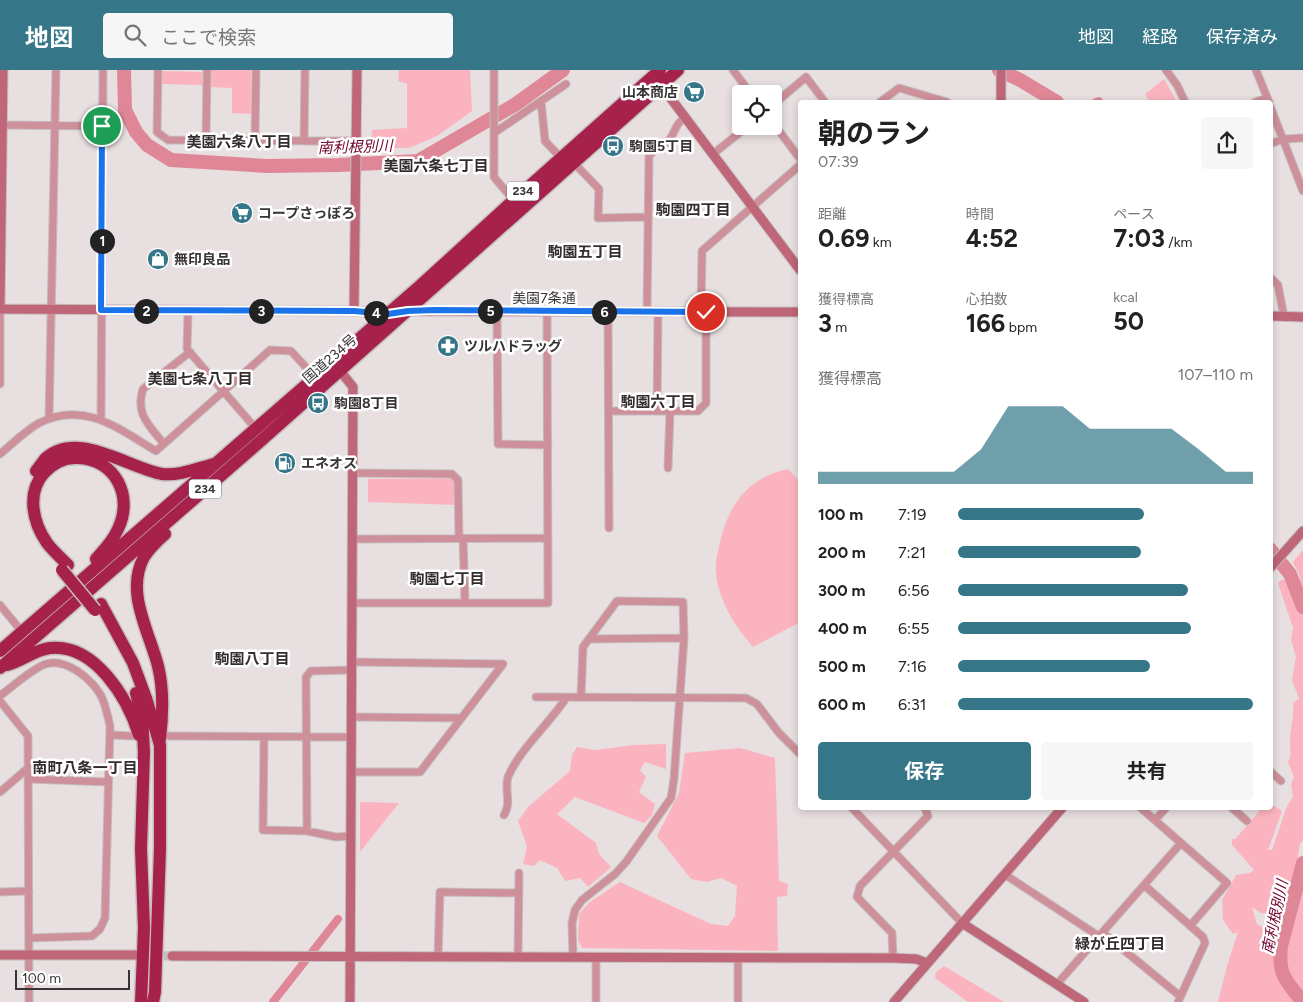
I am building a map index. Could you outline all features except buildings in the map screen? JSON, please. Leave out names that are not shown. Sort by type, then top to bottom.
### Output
[{"type":"highway","name":"国道234号","points":[[0,651],[26,636],[207,488],[315,377],[335,366],[408,311],[518,205],[561,159],[661,70]]},
{"type":"highway","name":"国道234号","points":[[0,668],[26,636],[78,584],[217,463],[261,434],[388,314],[518,205],[574,163],[678,70]]},
{"type":"highway","points":[[164,740],[133,664],[98,607],[34,535],[25,507],[26,491],[35,472],[46,458],[59,451],[73,448],[92,450],[163,474],[180,473],[217,463]]},
{"type":"highway","points":[[65,568],[37,525],[32,506],[34,491],[40,478],[50,466],[76,457],[92,460],[106,466],[116,475],[122,487],[125,501],[124,514],[112,540],[78,584]]},
{"type":"highway","points":[[155,999],[164,740],[162,689],[158,667],[139,603],[136,586],[139,570],[150,548],[207,488]]},
{"type":"highway","points":[[98,607],[133,682],[142,716],[144,752],[142,849],[144,928],[141,1002]]},
{"type":"highway","points":[[0,668],[16,663],[38,651],[52,648],[65,649],[83,656],[99,668],[120,693],[137,729],[144,752]]},
{"type":"highway","points":[[133,1002],[142,974]]},
{"type":"street","points":[[0,384],[2,70]]},
{"type":"street","points":[[49,419],[56,70]]},
{"type":"street","points":[[101,419],[103,70]]},
{"type":"street","points":[[158,70],[157,132],[168,140],[304,141],[357,146]]},
{"type":"street","points":[[206,140],[207,70]]},
{"type":"street","points":[[255,140],[256,70]]},
{"type":"street","points":[[304,70],[304,141]]},
{"type":"street","points":[[354,311],[358,70]]},
{"type":"street","points":[[494,70],[494,177],[518,205]]},
{"type":"street","points":[[661,70],[666,92],[798,267]]},
{"type":"street","points":[[733,70],[744,85]]},
{"type":"street","points":[[1001,70],[1001,100]]},
{"type":"street","points":[[1166,70],[1177,85],[1184,100]]},
{"type":"street","points":[[1256,70],[1268,100]]},
{"type":"street","points":[[782,97],[806,77],[823,100]]},
{"type":"street","points":[[494,130],[566,84]]},
{"type":"street","points":[[883,100],[899,88],[940,100]]},
{"type":"street","points":[[542,101],[544,141],[561,159],[574,163],[599,190],[598,218],[648,217]]},
{"type":"street","points":[[1273,114],[1303,190]]},
{"type":"street","points":[[647,312],[649,156],[654,149],[670,140],[677,123],[685,117]]},
{"type":"street","points":[[1,125],[102,126]]},
{"type":"street","points":[[713,154],[737,135]]},
{"type":"street","points":[[782,135],[798,156]]},
{"type":"street","points":[[1273,143],[1283,139],[1303,138]]},
{"type":"street","points":[[609,410],[698,411],[706,403],[702,252],[798,167]]},
{"type":"street","points":[[1273,280],[1278,285],[1284,317]]},
{"type":"street","name":"美園7条通","points":[[0,309],[354,311],[388,314],[408,311],[798,312]]},
{"type":"street","points":[[188,311],[187,349],[261,434]]},
{"type":"street","points":[[497,311],[498,444],[548,445]]},
{"type":"street","points":[[352,603],[548,603],[547,312]]},
{"type":"street","points":[[608,312],[608,528]]},
{"type":"street","points":[[657,411],[658,312]]},
{"type":"street","points":[[1273,316],[1303,317]]},
{"type":"street","points":[[0,454],[28,431],[49,419],[73,414],[101,419],[156,450],[270,350],[291,351],[315,377]]},
{"type":"street","points":[[163,443],[142,416],[141,396],[143,389],[190,352]]},
{"type":"street","points":[[335,366],[353,387],[350,1002]]},
{"type":"street","points":[[668,468],[670,411]]},
{"type":"street","points":[[353,472],[452,474],[458,480],[465,603]]},
{"type":"street","points":[[1273,566],[1303,531]]},
{"type":"street","points":[[352,539],[548,538]]},
{"type":"street","points":[[573,957],[572,923],[575,910],[582,900],[615,874],[626,862],[671,798],[684,638],[683,602],[617,601],[583,648],[581,696]]},
{"type":"street","points":[[0,605],[26,636]]},
{"type":"street","points":[[589,639],[684,638]]},
{"type":"street","points":[[0,696],[42,665],[57,663],[73,667],[90,680],[102,699],[110,726],[105,918],[100,929],[92,936],[29,938]]},
{"type":"street","points":[[307,831],[306,677],[308,673],[311,671],[352,666],[503,664],[420,772],[352,772]]},
{"type":"street","points":[[536,697],[746,698],[758,704],[779,733],[798,752]]},
{"type":"street","points":[[504,815],[509,802],[508,778],[519,759],[555,715],[566,698]]},
{"type":"street","points":[[0,701],[28,736],[30,1002]]},
{"type":"street","points":[[352,717],[461,718]]},
{"type":"street","points":[[110,735],[132,736]]},
{"type":"street","points":[[264,737],[263,830],[307,831],[336,837],[351,836]]},
{"type":"street","points":[[164,740],[352,737]]},
{"type":"street","points":[[0,792],[28,768]]},
{"type":"street","points":[[1273,774],[1281,781]]},
{"type":"street","points":[[28,779],[108,782]]},
{"type":"street","points":[[854,810],[962,923],[1084,1002]]},
{"type":"street","points":[[858,814],[862,810]]},
{"type":"street","points":[[894,958],[892,933],[858,897],[860,886],[928,816],[926,810]]},
{"type":"street","points":[[894,1002],[1060,810]]},
{"type":"street","points":[[1144,810],[1227,883],[1190,926]]},
{"type":"street","points":[[1156,820],[1164,810]]},
{"type":"street","points":[[1234,810],[1247,821]]},
{"type":"street","points":[[1057,984],[1181,843]]},
{"type":"street","points":[[518,957],[520,873]]},
{"type":"street","points":[[1004,874],[1102,935],[1179,999],[1205,943],[1203,937],[1144,885]]},
{"type":"street","points":[[0,892],[29,891]]},
{"type":"street","points":[[438,956],[440,892],[519,893]]},
{"type":"street","points":[[0,955],[135,955]]},
{"type":"street","points":[[172,956],[894,958],[916,959],[927,963]]},
{"type":"street","points":[[596,957],[596,1002]]},
{"type":"street","points":[[738,958],[738,1002]]},
{"type":"shaded area","points":[[209,70],[251,70],[251,114],[232,113],[232,88],[209,87]]},
{"type":"shaded area","points":[[399,70],[470,70],[472,111],[437,136],[409,148],[371,148],[372,130],[407,128],[407,84],[398,81]]},
{"type":"shaded area","points":[[162,71],[202,72],[202,85],[162,84]]},
{"type":"shaded area","points":[[1164,79],[1176,100],[1149,100],[1145,94]]},
{"type":"shaded area","points":[[788,469],[798,480],[798,623],[753,647],[740,631],[724,604],[718,584],[716,563],[727,519],[733,507],[750,487],[773,473]]},
{"type":"shaded area","points":[[449,478],[455,482],[456,505],[368,502],[368,479]]},
{"type":"shaded area","points":[[1303,550],[1303,591],[1299,574],[1293,562]]},
{"type":"shaded area","points":[[1290,579],[1303,602],[1303,840],[1300,844],[1293,888],[1282,916],[1275,918],[1270,914],[1261,913],[1252,907],[1257,924],[1262,927],[1276,925],[1282,930],[1277,943],[1268,945],[1274,949],[1277,955],[1275,966],[1283,986],[1298,1002],[1218,1002],[1238,932],[1233,934],[1223,920],[1222,900],[1236,875],[1250,873],[1254,870],[1232,845],[1232,839],[1235,839],[1260,810],[1273,810],[1273,805],[1282,811],[1268,850],[1272,850],[1287,806],[1293,797],[1291,784],[1294,777],[1288,762],[1291,753],[1293,703],[1299,699],[1292,680],[1296,657],[1291,640],[1293,628],[1278,583],[1281,580]]},
{"type":"shaded area","points":[[666,744],[666,769],[645,762],[640,770],[646,777],[639,792],[655,804],[652,815],[644,823],[575,797],[557,814],[596,843],[599,854],[611,867],[588,887],[580,878],[565,881],[557,868],[540,860],[534,866],[523,864],[527,846],[518,821],[528,807],[570,771],[572,755],[577,747],[594,750],[635,745]]},
{"type":"shaded area","points":[[740,748],[775,758],[779,881],[788,884],[787,896],[777,897],[778,951],[582,948],[578,940],[579,914],[590,902],[620,882],[711,924],[728,926],[735,916],[737,886],[721,878],[707,882],[691,879],[657,836],[679,793],[685,753]]},
{"type":"shaded area","points":[[360,802],[399,803],[360,852]]},
{"type":"shaded area","points":[[1303,878],[1303,994],[1285,969],[1283,947],[1288,923]]},
{"type":"shaded area","points":[[944,966],[1004,1002],[968,1002],[935,978],[936,972]]},
{"type":"waterway","name":"南利根別川","points":[[124,70],[125,110],[136,132],[147,145],[171,160],[267,166],[418,161],[516,104],[563,70]]},
{"type":"waterway","name":"南利根別川","points":[[999,70],[1054,100]]},
{"type":"waterway","name":"南利根別川","points":[[1273,553],[1290,574],[1303,607]]},
{"type":"waterway","name":"南利根別川","points":[[1303,863],[1280,956],[1284,977],[1303,1002]]},
{"type":"waterway","points":[[273,1002],[338,919]]},
{"type":"tunnel","points":[[137,955],[172,956]]},
{"type":"place","name":"山本商店","points":[[694,92]]},
{"type":"place","name":"駒園5丁目","points":[[613,146]]},
{"type":"place","name":"コープさっぽろ","points":[[242,213]]},
{"type":"place","name":"無印良品","points":[[158,259]]},
{"type":"place","name":"ツルハドラッグ","points":[[448,346]]},
{"type":"place","name":"駒園8丁目","points":[[318,403]]},
{"type":"place","name":"エネオス","points":[[285,463]]},
{"type":"district","name":"美園六条八丁目","points":[[239,142]]},
{"type":"district","name":"美園六条七丁目","points":[[436,166]]},
{"type":"district","name":"駒園四丁目","points":[[693,210]]},
{"type":"district","name":"駒園五丁目","points":[[585,252]]},
{"type":"district","name":"美園七条八丁目","points":[[200,379]]},
{"type":"district","name":"駒園六丁目","points":[[658,402]]},
{"type":"district","name":"駒園七丁目","points":[[447,579]]},
{"type":"district","name":"駒園八丁目","points":[[252,659]]},
{"type":"district","name":"南町八条一丁目","points":[[85,768]]},
{"type":"district","name":"緑が丘四丁目","points":[[1120,944]]},
{"type":"route","points":[[102,126],[101,310],[354,311],[388,314],[434,310],[706,312]]}]
